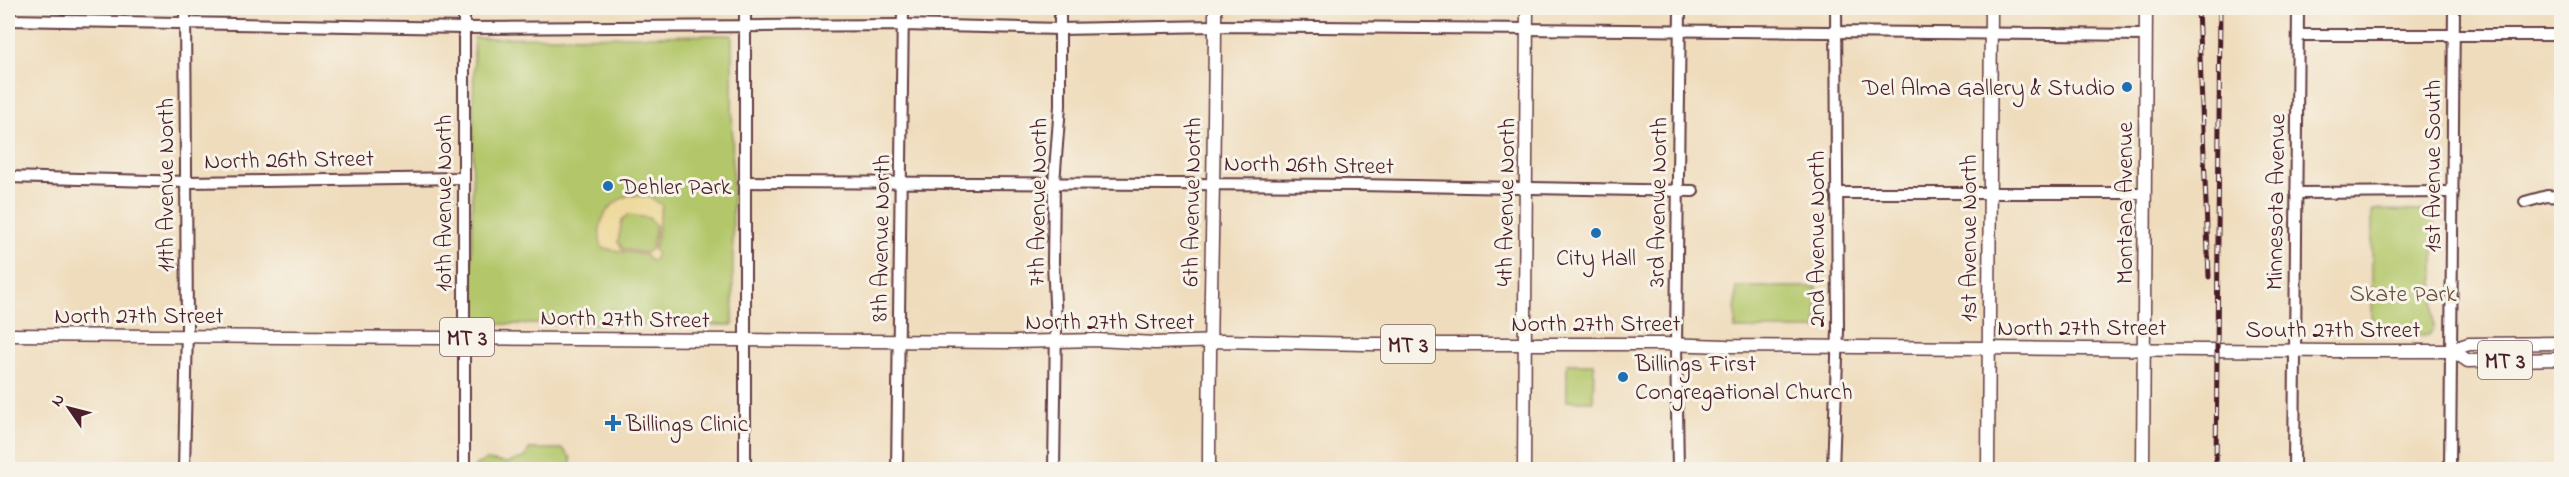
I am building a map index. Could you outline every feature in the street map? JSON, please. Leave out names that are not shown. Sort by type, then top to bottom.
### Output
[{"type":"main road","name":"6th Avenue North","points":[[1209,470],[1208,342],[1214,184],[1215,8]]},
{"type":"main road","name":"4th Avenue North","points":[[1524,470],[1527,8]]},
{"type":"main road","name":"1st Avenue North","points":[[1988,470],[1992,8]]},
{"type":"main road","name":"Montana Avenue","points":[[2143,470],[2146,8]]},
{"type":"main road","name":"North 27th Street","points":[[8,335],[1056,340],[1155,343],[1676,344],[2213,350]]},
{"type":"main road","name":"South 27th Street","points":[[2213,350],[2452,350],[2469,344],[2562,343]]},
{"type":"main road","name":"South 27th Street","points":[[2452,350],[2468,361],[2562,359]]},
{"type":"street","name":"11th Avenue North","points":[[184,470],[187,336],[185,8]]},
{"type":"street","name":"10th Avenue North","points":[[464,8],[464,470]]},
{"type":"street","points":[[745,8],[745,470]]},
{"type":"street","name":"8th Avenue North","points":[[897,470],[898,341],[901,331],[903,8]]},
{"type":"street","name":"7th Avenue North","points":[[1054,470],[1056,340],[1054,183],[1060,106],[1060,8]]},
{"type":"street","name":"3rd Avenue North","points":[[1678,470],[1676,344],[1680,8]]},
{"type":"street","name":"2nd Avenue North","points":[[1833,470],[1836,347],[1836,8]]},
{"type":"street","name":"Minnesota Avenue","points":[[2294,470],[2298,8]]},
{"type":"street","name":"1st Avenue South","points":[[2450,470],[2454,8]]},
{"type":"street","points":[[8,20],[464,28],[903,25],[1060,29],[1215,26],[1527,30],[1836,30],[2145,35]]},
{"type":"street","points":[[2298,35],[2562,35]]},
{"type":"street","name":"North 26th Street","points":[[8,177],[187,182],[464,178]]},
{"type":"street","name":"North 26th Street","points":[[744,182],[1214,184],[1693,191]]},
{"type":"street","points":[[2296,193],[2452,192]]},
{"type":"street","points":[[1836,193],[2145,193]]},
{"type":"street","points":[[2525,202],[2547,196],[2562,196]]},
{"type":"green space","points":[[732,35],[733,325],[471,324],[474,38]]},
{"type":"green space","name":"Skate Park","points":[[2372,210],[2429,211],[2434,214],[2434,328],[2429,335],[2372,334]]},
{"type":"green space","points":[[1736,287],[1817,287],[1817,329],[1735,329]]},
{"type":"green space","points":[[1567,364],[1594,364],[1593,401],[1567,401]]},
{"type":"green space","points":[[529,449],[563,449],[571,458],[571,469],[475,469],[475,465],[487,460],[507,463],[526,457]]},
{"type":"sand","points":[[629,195],[650,197],[662,205],[654,250],[657,254],[654,260],[650,261],[645,255],[602,248],[601,223],[608,209]],"holes":[[[628,215],[649,218],[656,226],[652,248],[646,253],[623,249],[618,242],[622,220]]]},
{"type":"railway","points":[[2198,8],[2209,277]]},
{"type":"railway","points":[[2216,470],[2220,8]]},
{"type":"place","name":"Del Alma Gallery & Studio","points":[[2127,87]]},
{"type":"place","name":"Dehler Park","points":[[608,186]]},
{"type":"place","name":"City Hall","points":[[1596,233]]},
{"type":"place","name":"Billings First Congregational Church","points":[[1623,377]]},
{"type":"place","name":"Billings Clinic","points":[[613,423]]}]
